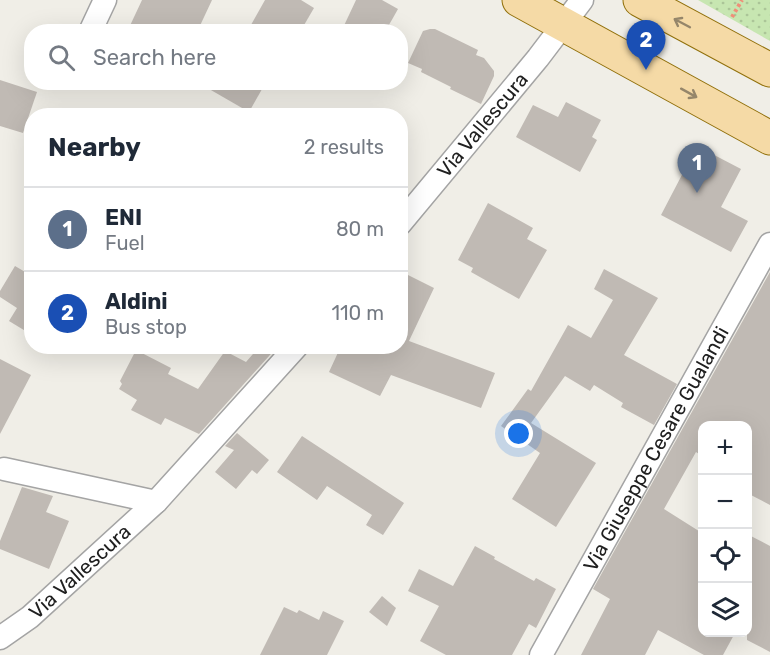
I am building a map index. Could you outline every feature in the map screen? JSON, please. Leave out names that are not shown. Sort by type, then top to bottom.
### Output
[{"type":"main road","points":[[519,0],[573,12],[770,138]]},
{"type":"main road","points":[[639,0],[770,70]]},
{"type":"street","points":[[94,24],[105,0]]},
{"type":"street","name":"Via Vallescura","points":[[408,214],[573,12]]},
{"type":"street","name":"Via Giuseppe Cesare Gualandi","points":[[541,655],[770,244]]},
{"type":"street","name":"Via Vallescura","points":[[0,638],[30,617],[156,502],[290,354]]},
{"type":"street","name":"Via Vallescura","points":[[4,469],[156,502]]},
{"type":"green space","points":[[698,0],[770,0],[770,41]]},
{"type":"building","points":[[142,0],[212,0],[201,24],[131,24]]},
{"type":"building","points":[[265,0],[301,0],[314,8],[305,24],[252,24]]},
{"type":"building","points":[[356,0],[382,0],[398,9],[390,24],[345,24]]},
{"type":"building","points":[[435,29],[478,50],[476,55],[484,58],[494,71],[494,76],[481,104],[450,89],[451,87],[421,72],[422,69],[408,63],[423,31]]},
{"type":"building","points":[[0,80],[24,88],[24,90],[37,92],[32,108],[24,108],[23,133],[0,126]]},
{"type":"building","points":[[211,90],[261,90],[251,108],[242,108]]},
{"type":"building","points":[[566,102],[601,120],[592,137],[597,140],[580,172],[516,137],[533,105],[558,117]]},
{"type":"building","points":[[697,146],[741,169],[721,207],[748,221],[731,252],[661,215]]},
{"type":"building","points":[[488,203],[533,228],[527,239],[547,250],[519,299],[471,272],[473,268],[458,260]]},
{"type":"building","points":[[15,266],[24,271],[24,330],[9,321],[17,308],[0,297],[0,291]]},
{"type":"building","points":[[604,269],[658,298],[624,355],[677,384],[654,425],[621,407],[623,403],[594,385],[590,391],[565,376],[531,423],[596,463],[556,527],[512,499],[540,453],[501,426],[528,389],[531,391],[568,325],[591,338],[613,300],[594,289]]},
{"type":"building","points":[[770,272],[770,505],[752,496],[752,421],[698,421],[698,453],[696,452],[664,509],[698,530],[698,637],[733,637],[723,655],[704,655],[658,630],[645,655],[581,655],[610,599],[593,589]]},
{"type":"building","points":[[408,275],[434,288],[409,341],[495,373],[481,408],[391,375],[380,396],[329,372],[337,354],[408,354]]},
{"type":"building","points":[[134,354],[144,354],[171,368],[168,374],[198,389],[223,354],[231,354],[246,362],[253,354],[271,354],[199,434],[165,418],[161,425],[131,410],[137,400],[119,389],[122,384],[120,381]]},
{"type":"building","points":[[0,359],[31,375],[0,434]]},
{"type":"building","points":[[237,433],[269,460],[257,474],[252,470],[236,489],[215,472],[234,450],[225,446]]},
{"type":"building","points":[[302,436],[404,503],[383,535],[366,525],[372,515],[327,486],[317,500],[277,472]]},
{"type":"building","points":[[22,487],[53,496],[46,512],[69,521],[49,569],[0,549],[0,541]]},
{"type":"building","points":[[752,537],[770,546],[770,652],[747,640],[747,637],[752,637]]},
{"type":"building","points":[[475,546],[534,581],[536,578],[556,589],[536,628],[529,624],[512,655],[446,655],[420,641],[439,606],[408,591],[419,569],[453,586]]},
{"type":"building","points":[[382,596],[396,608],[387,626],[369,612]]},
{"type":"building","points":[[284,607],[297,613],[299,610],[319,620],[323,611],[344,621],[327,655],[260,655]]},
{"type":"place","name":"Aldini","points":[[646,70]]},
{"type":"place","name":"ENI","points":[[697,193]]}]
